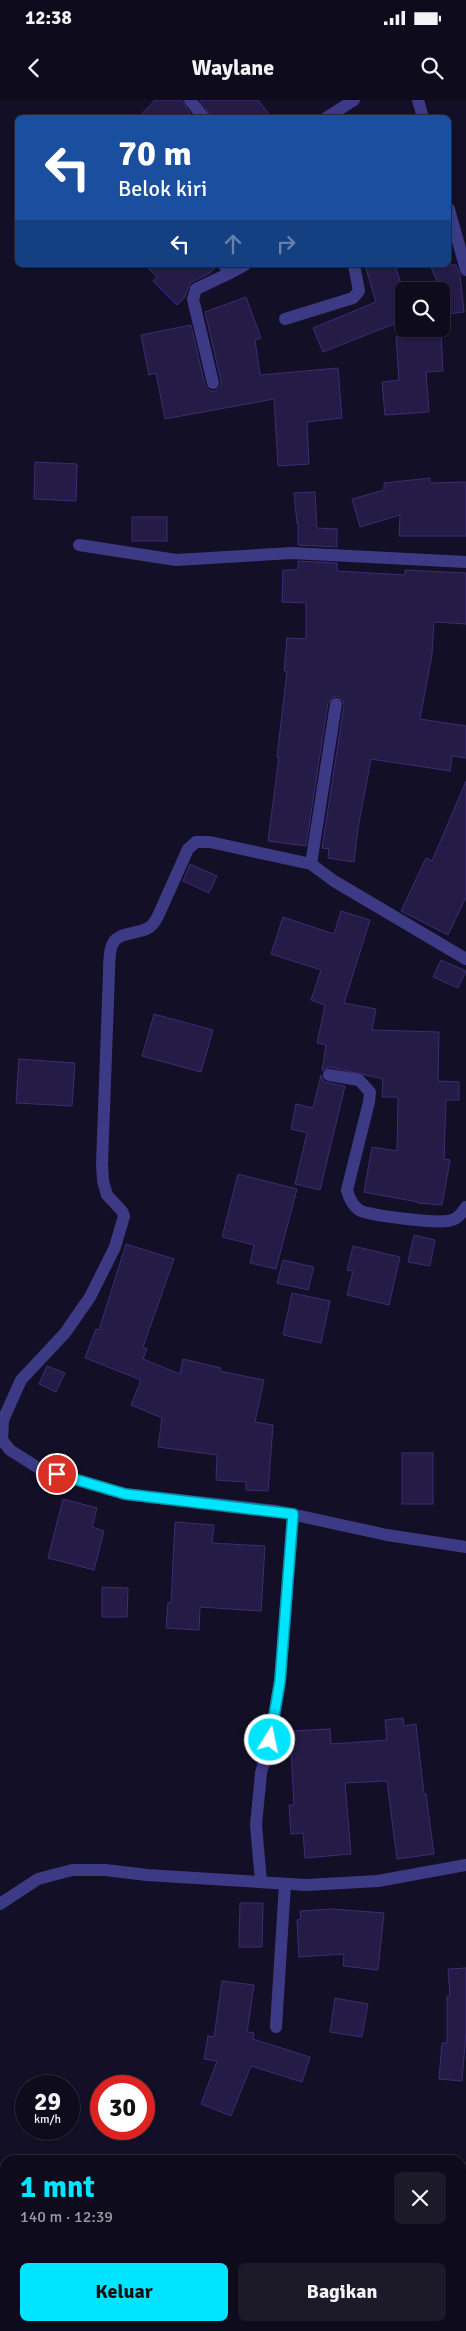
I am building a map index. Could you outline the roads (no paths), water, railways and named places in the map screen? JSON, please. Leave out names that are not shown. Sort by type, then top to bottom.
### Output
[{"type":"street","points":[[190,100],[202,115]]},
{"type":"street","points":[[331,115],[354,100]]},
{"type":"street","points":[[418,100],[422,115]]},
{"type":"street","points":[[451,225],[466,270]]},
{"type":"street","points":[[285,320],[353,298],[359,291],[354,267]]},
{"type":"street","points":[[214,383],[193,299],[196,289],[227,269]]},
{"type":"street","points":[[79,545],[176,560],[292,553],[466,562]]},
{"type":"street","points":[[311,864],[336,704]]},
{"type":"street","points":[[466,959],[334,881],[311,864],[210,842],[196,842],[188,849],[158,916],[152,925],[148,929],[121,936],[114,942],[111,948],[108,973],[102,1164],[105,1190],[122,1211],[123,1222],[115,1247],[90,1296],[65,1332],[16,1389],[3,1420],[2,1440],[10,1450],[40,1469],[125,1494],[293,1514],[388,1535],[466,1547]]},
{"type":"street","points":[[329,1075],[359,1080],[370,1092],[347,1190],[350,1201],[360,1210],[414,1221],[449,1221],[459,1217],[466,1207]]},
{"type":"street","points":[[261,1882],[256,1825],[261,1772],[270,1740],[280,1681],[293,1514]]},
{"type":"street","points":[[0,1904],[38,1879],[72,1870],[105,1870],[146,1875],[306,1885],[378,1881],[466,1865]]},
{"type":"street","points":[[276,2027],[286,1884]]}]
